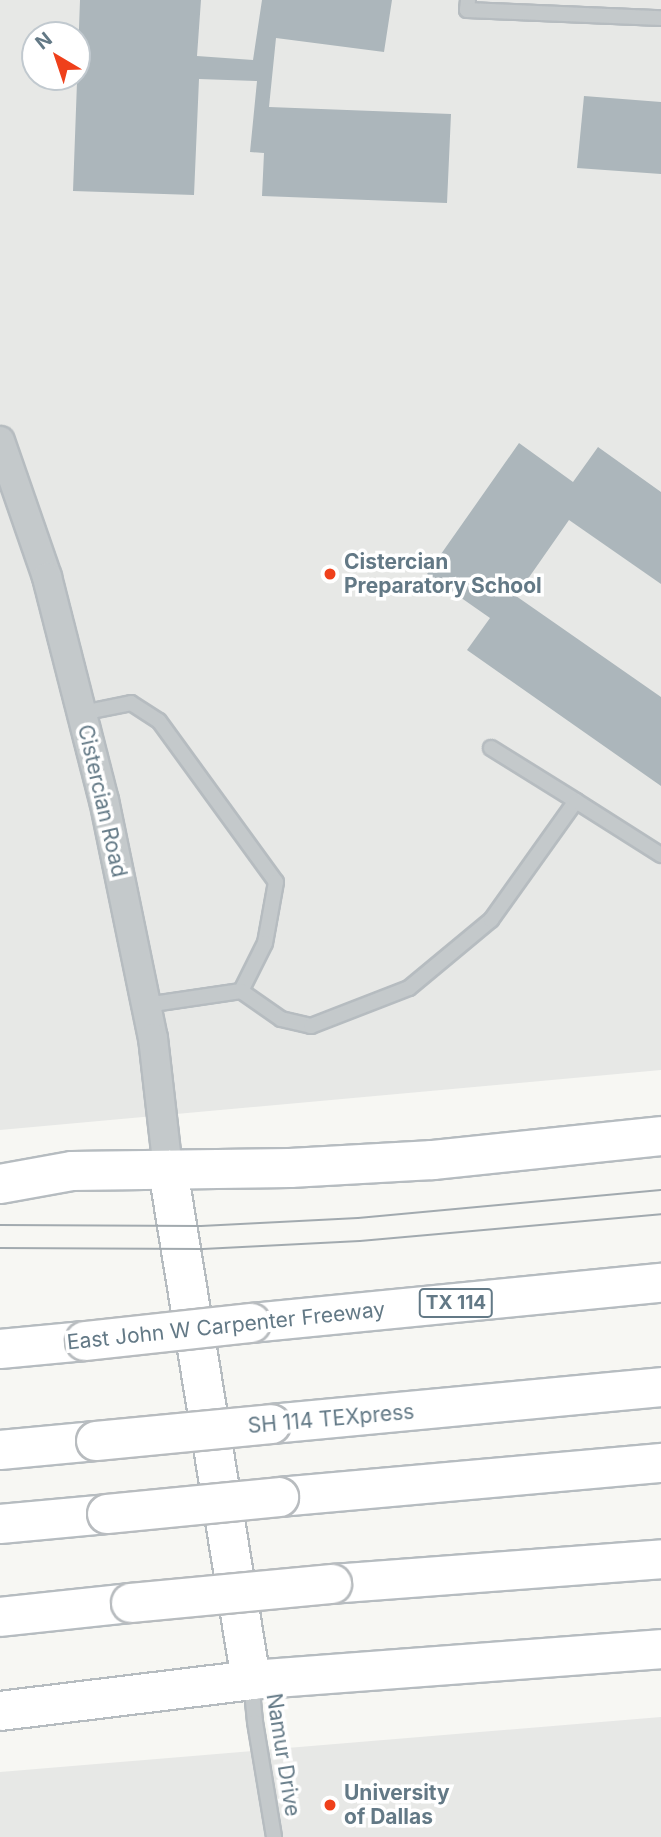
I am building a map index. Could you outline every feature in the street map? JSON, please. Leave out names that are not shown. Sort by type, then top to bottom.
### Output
[{"type":"main road","points":[[0,1184],[72,1171],[289,1168],[433,1160],[661,1136]]},
{"type":"main road","points":[[168,1170],[251,1680]]},
{"type":"main road","name":"East John W Carpenter Freeway","points":[[0,1349],[661,1283]]},
{"type":"main road","name":"SH 114 TEXpress","points":[[0,1450],[661,1387]]},
{"type":"main road","points":[[0,1524],[661,1463]]},
{"type":"main road","points":[[0,1616],[332,1584],[661,1559]]},
{"type":"main road","points":[[0,1711],[251,1680],[661,1649]]},
{"type":"street","name":"Cistercian Road","points":[[0,441],[47,577],[104,800],[145,1005],[168,1170]]},
{"type":"lane","points":[[468,0],[467,10],[661,18]]},
{"type":"lane","points":[[82,713],[131,703],[159,721],[276,882],[265,943],[241,991]]},
{"type":"lane","points":[[491,748],[661,855]]},
{"type":"lane","points":[[145,1005],[241,991],[281,1019],[312,1026],[410,988],[491,920],[576,801]]},
{"type":"lane","name":"Namur Drive","points":[[251,1680],[254,1722],[274,1837]]},
{"type":"shaded area","name":"Cistercian Preparatory School","points":[[0,0],[661,0],[661,1070],[0,1130]]},
{"type":"shaded area","name":"University of Dallas","points":[[661,1717],[661,1837],[0,1837],[0,1772]]},
{"type":"building","points":[[80,0],[201,0],[197,56],[253,60],[262,0],[392,0],[384,52],[276,38],[269,107],[451,114],[447,203],[262,196],[264,153],[250,152],[257,81],[199,79],[194,195],[73,191],[77,91],[91,91],[91,21],[79,21]]},
{"type":"building","points":[[584,96],[661,102],[661,174],[577,168]]},
{"type":"building","points":[[519,443],[573,482],[598,447],[661,492],[661,584],[569,520],[516,596],[661,697],[661,786],[467,650],[490,618],[427,574]]},
{"type":"tram line","points":[[0,1225],[201,1226],[358,1218],[661,1190]]},
{"type":"tram line","points":[[0,1248],[203,1249],[360,1241],[661,1214]]},
{"type":"place","name":"Cistercian Preparatory School","points":[[330,574]]},
{"type":"place","name":"University of Dallas","points":[[330,1805]]}]
